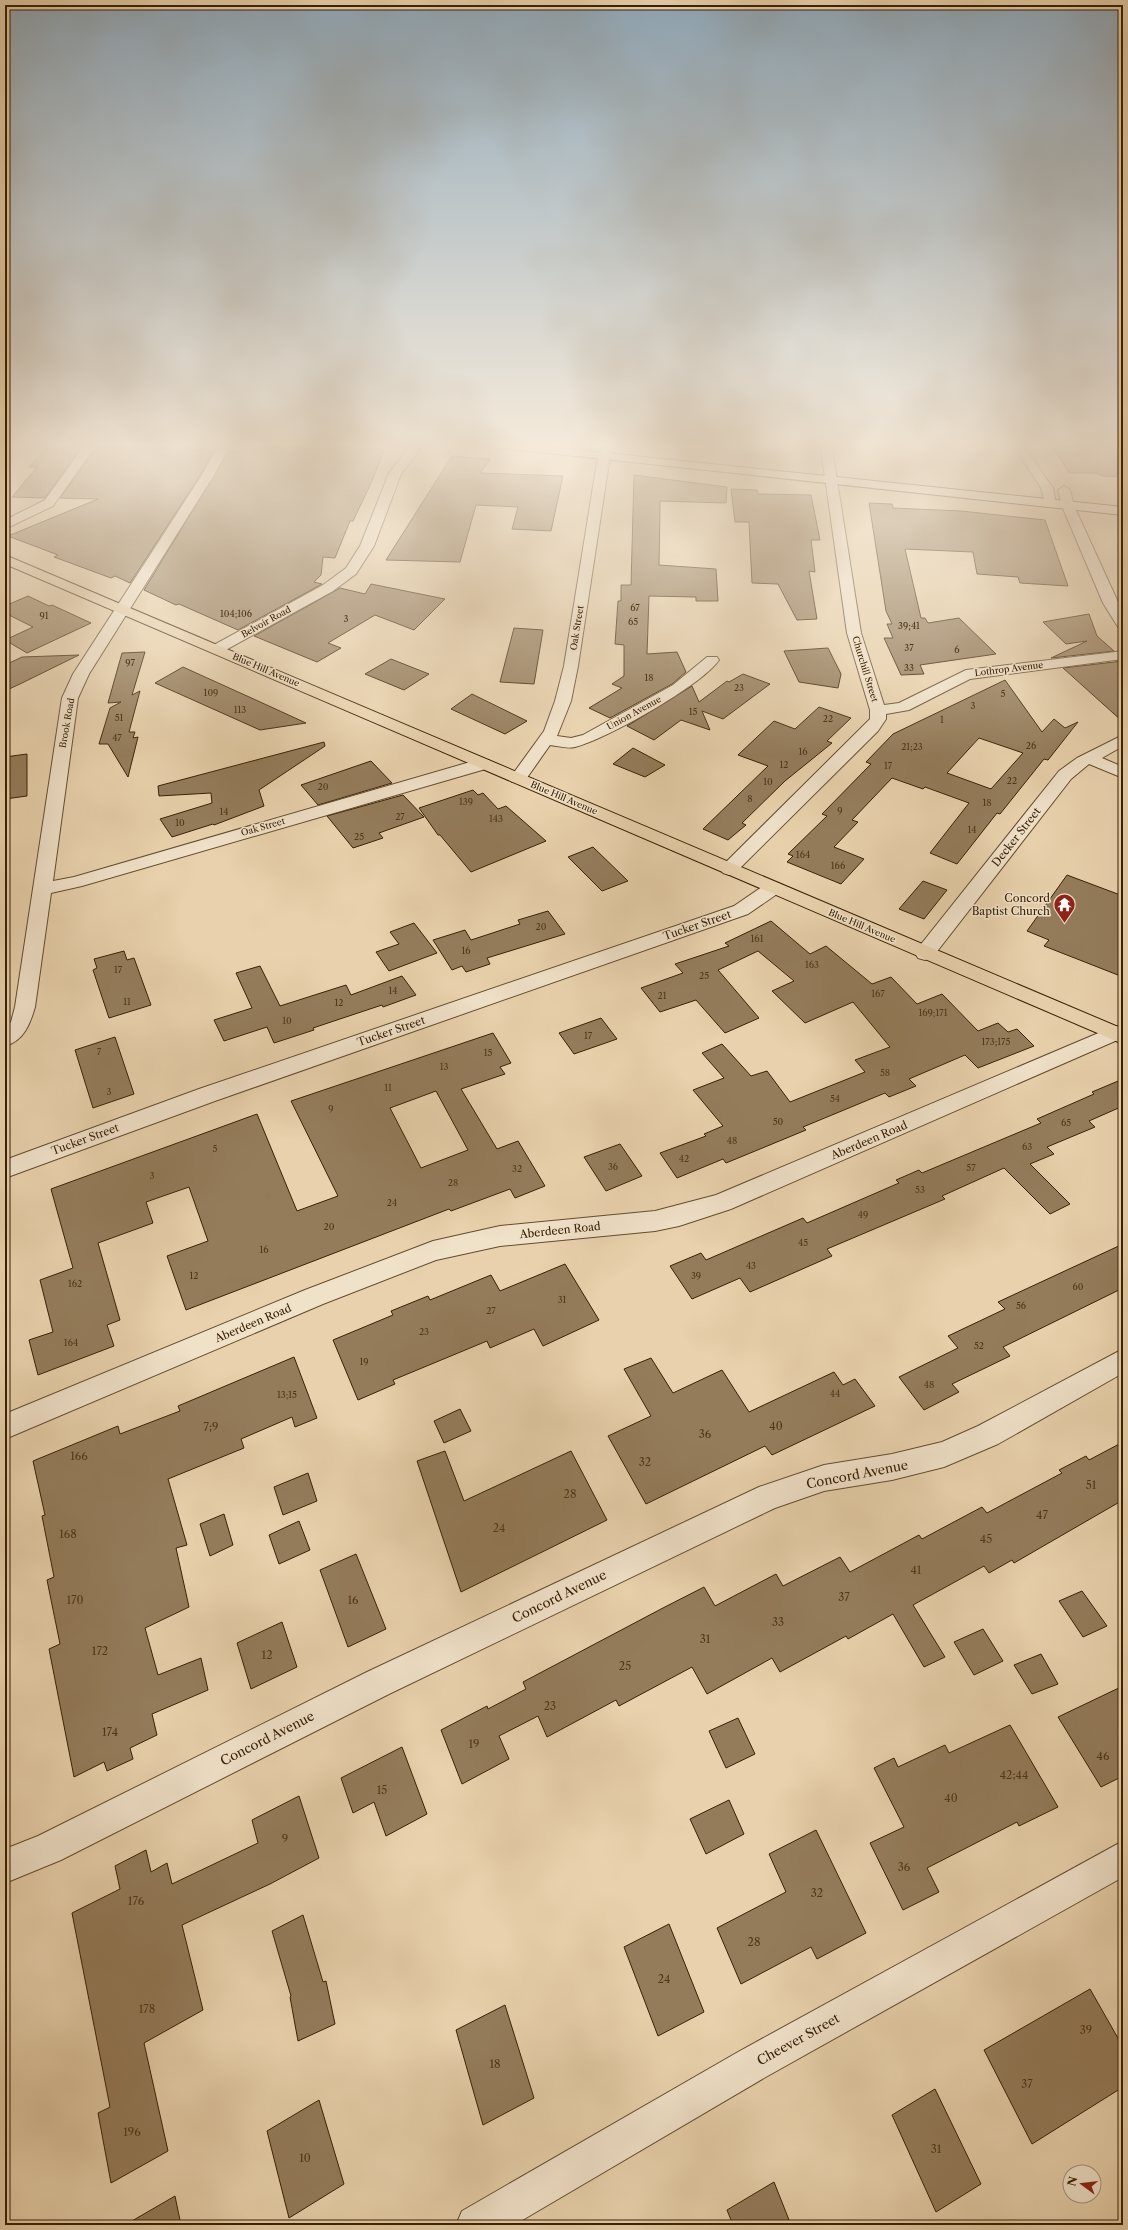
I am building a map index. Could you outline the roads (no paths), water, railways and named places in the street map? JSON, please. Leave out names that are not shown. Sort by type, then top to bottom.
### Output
[{"type":"highway","name":"Blue Hill Avenue","points":[[5,559],[1119,1035]]},
{"type":"street","name":"Brook Road","points":[[5,1039],[13,1033],[24,1016],[70,698],[81,674],[162,546]]},
{"type":"street","name":"Belvoir Road","points":[[217,649],[328,588],[351,571],[367,546]]},
{"type":"street","name":"Oak Street","points":[[518,778],[547,740],[560,712],[571,666],[590,546]]},
{"type":"street","name":"Churchill Street","points":[[729,869],[872,728],[878,719],[878,710],[854,633],[841,546]]},
{"type":"street","points":[[1085,546],[1110,603],[1123,624]]},
{"type":"street","name":"Lothrop Avenue","points":[[878,710],[903,707],[966,675],[1123,655]]},
{"type":"street","name":"Union Avenue","points":[[547,740],[572,743],[589,738],[678,688],[712,660]]},
{"type":"street","name":"Decker Street","points":[[925,953],[1060,781],[1071,770],[1089,758],[1123,740]]},
{"type":"street","points":[[1089,758],[1123,773]]},
{"type":"street","name":"Oak Street","points":[[42,889],[76,882],[483,764]]},
{"type":"street","name":"Tucker Street","points":[[5,1169],[215,1092],[741,910],[773,888]]},
{"type":"street","name":"Aberdeen Road","points":[[5,1427],[314,1297],[433,1251],[477,1240],[506,1235],[655,1221],[679,1216],[723,1202],[1119,1035]]},
{"type":"street","name":"Concord Avenue","points":[[5,1866],[49,1848],[378,1683],[769,1496],[824,1478],[892,1467],[944,1454],[988,1435],[1123,1360]]},
{"type":"street","name":"Cheever Street","points":[[476,2225],[751,2065],[1123,1858]]},
{"type":"place","name":"Concord Baptist Church","points":[[1065,924]]}]
